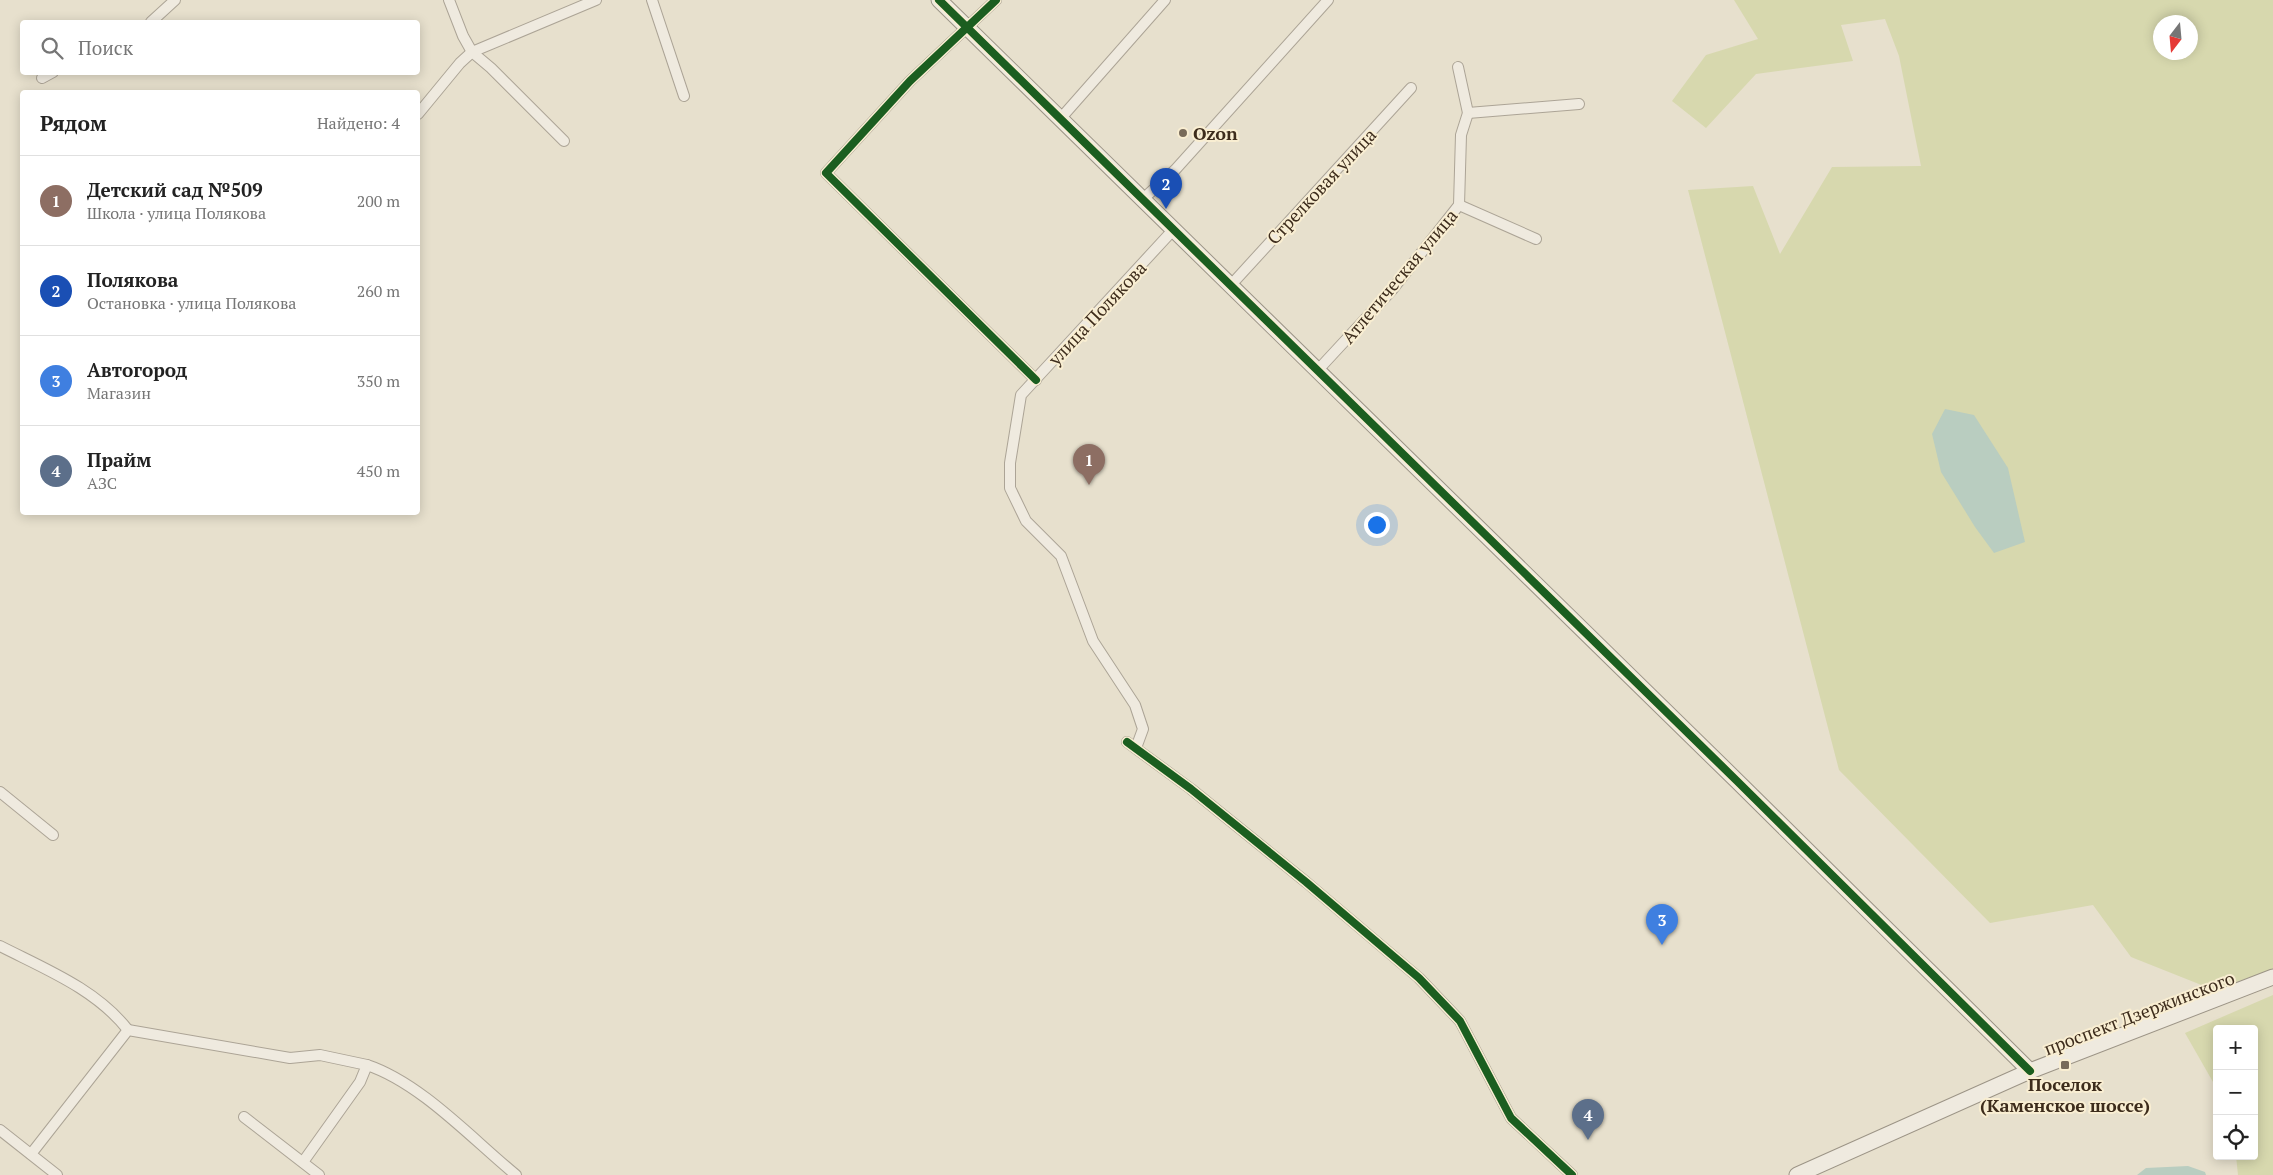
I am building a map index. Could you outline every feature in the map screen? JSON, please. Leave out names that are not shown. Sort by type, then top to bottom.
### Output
[{"type":"street","points":[[153,20],[175,0]]},
{"type":"street","points":[[448,0],[472,52],[491,68],[564,141]]},
{"type":"street","points":[[420,112],[460,63],[472,52],[596,0]]},
{"type":"street","points":[[652,0],[684,96]]},
{"type":"street","points":[[939,0],[2030,1071]]},
{"type":"street","points":[[996,0],[910,81],[826,173],[1036,380]]},
{"type":"street","points":[[1061,118],[1165,0]]},
{"type":"street","points":[[1143,199],[1181,163],[1328,0]]},
{"type":"street","points":[[1458,68],[1468,113],[1579,104]]},
{"type":"street","points":[[42,78],[48,75]]},
{"type":"street","name":"Стрелковая улица","points":[[1230,285],[1411,88]]},
{"type":"street","name":"Атлетическая улица","points":[[1317,371],[1392,290],[1459,205],[1461,134],[1468,113]]},
{"type":"street","points":[[1459,205],[1536,239]]},
{"type":"street","name":"улица Полякова","points":[[1136,748],[1143,729],[1135,705],[1094,641],[1061,556],[1026,521],[1010,488],[1010,462],[1021,395],[1174,230]]},
{"type":"street","points":[[1127,742],[1191,789],[1306,882],[1419,978],[1460,1021],[1511,1118],[1572,1175]]},
{"type":"street","points":[[0,792],[53,836]]},
{"type":"street","points":[[0,946],[70,981],[115,1014],[128,1030],[290,1058],[320,1055],[382,1070],[460,1126],[516,1175]]},
{"type":"street","name":"проспект Дзержинского","points":[[1797,1175],[2030,1071],[2273,977]]},
{"type":"street","points":[[31,1154],[128,1030]]},
{"type":"street","points":[[303,1162],[360,1082],[367,1065]]},
{"type":"street","points":[[244,1117],[319,1175]]},
{"type":"street","points":[[0,1130],[58,1175]]},
{"type":"green space","points":[[1734,0],[2273,0],[2273,969],[2214,990],[2131,957],[2093,905],[1990,923],[1839,770],[1688,190],[1753,186],[1780,254],[1832,167],[1921,166],[1899,56],[1885,19],[1841,25],[1853,61],[1756,74],[1706,128],[1672,101],[1706,55],[1758,39]]},
{"type":"green space","points":[[2273,995],[2273,1175],[2238,1175],[2236,1160],[2258,1160],[2258,1025],[2213,1025],[2213,1082],[2185,1033]]},
{"type":"shaded area","points":[[1945,409],[1974,415],[2008,468],[2025,542],[1994,553],[1975,527],[1941,472],[1932,434]]},
{"type":"shaded area","points":[[2188,1166],[2205,1172],[2206,1175],[2137,1175],[2146,1168]]},
{"type":"cycle path","points":[[939,0],[1737,781],[2030,1071]]},
{"type":"cycle path","points":[[996,0],[910,81],[826,173],[1036,380]]},
{"type":"cycle path","points":[[1127,742],[1191,789],[1306,882],[1419,978],[1460,1021],[1511,1118],[1572,1175]]},
{"type":"place","name":"Ozon","points":[[1183,133]]},
{"type":"place","name":"Полякова","points":[[1166,209]]},
{"type":"place","name":"Детский сад №509","points":[[1089,485]]},
{"type":"place","name":"Автогород","points":[[1662,945]]},
{"type":"place","name":"Поселок (Каменское шоссе)","points":[[2065,1065]]},
{"type":"place","name":"Прайм","points":[[1588,1140]]}]
